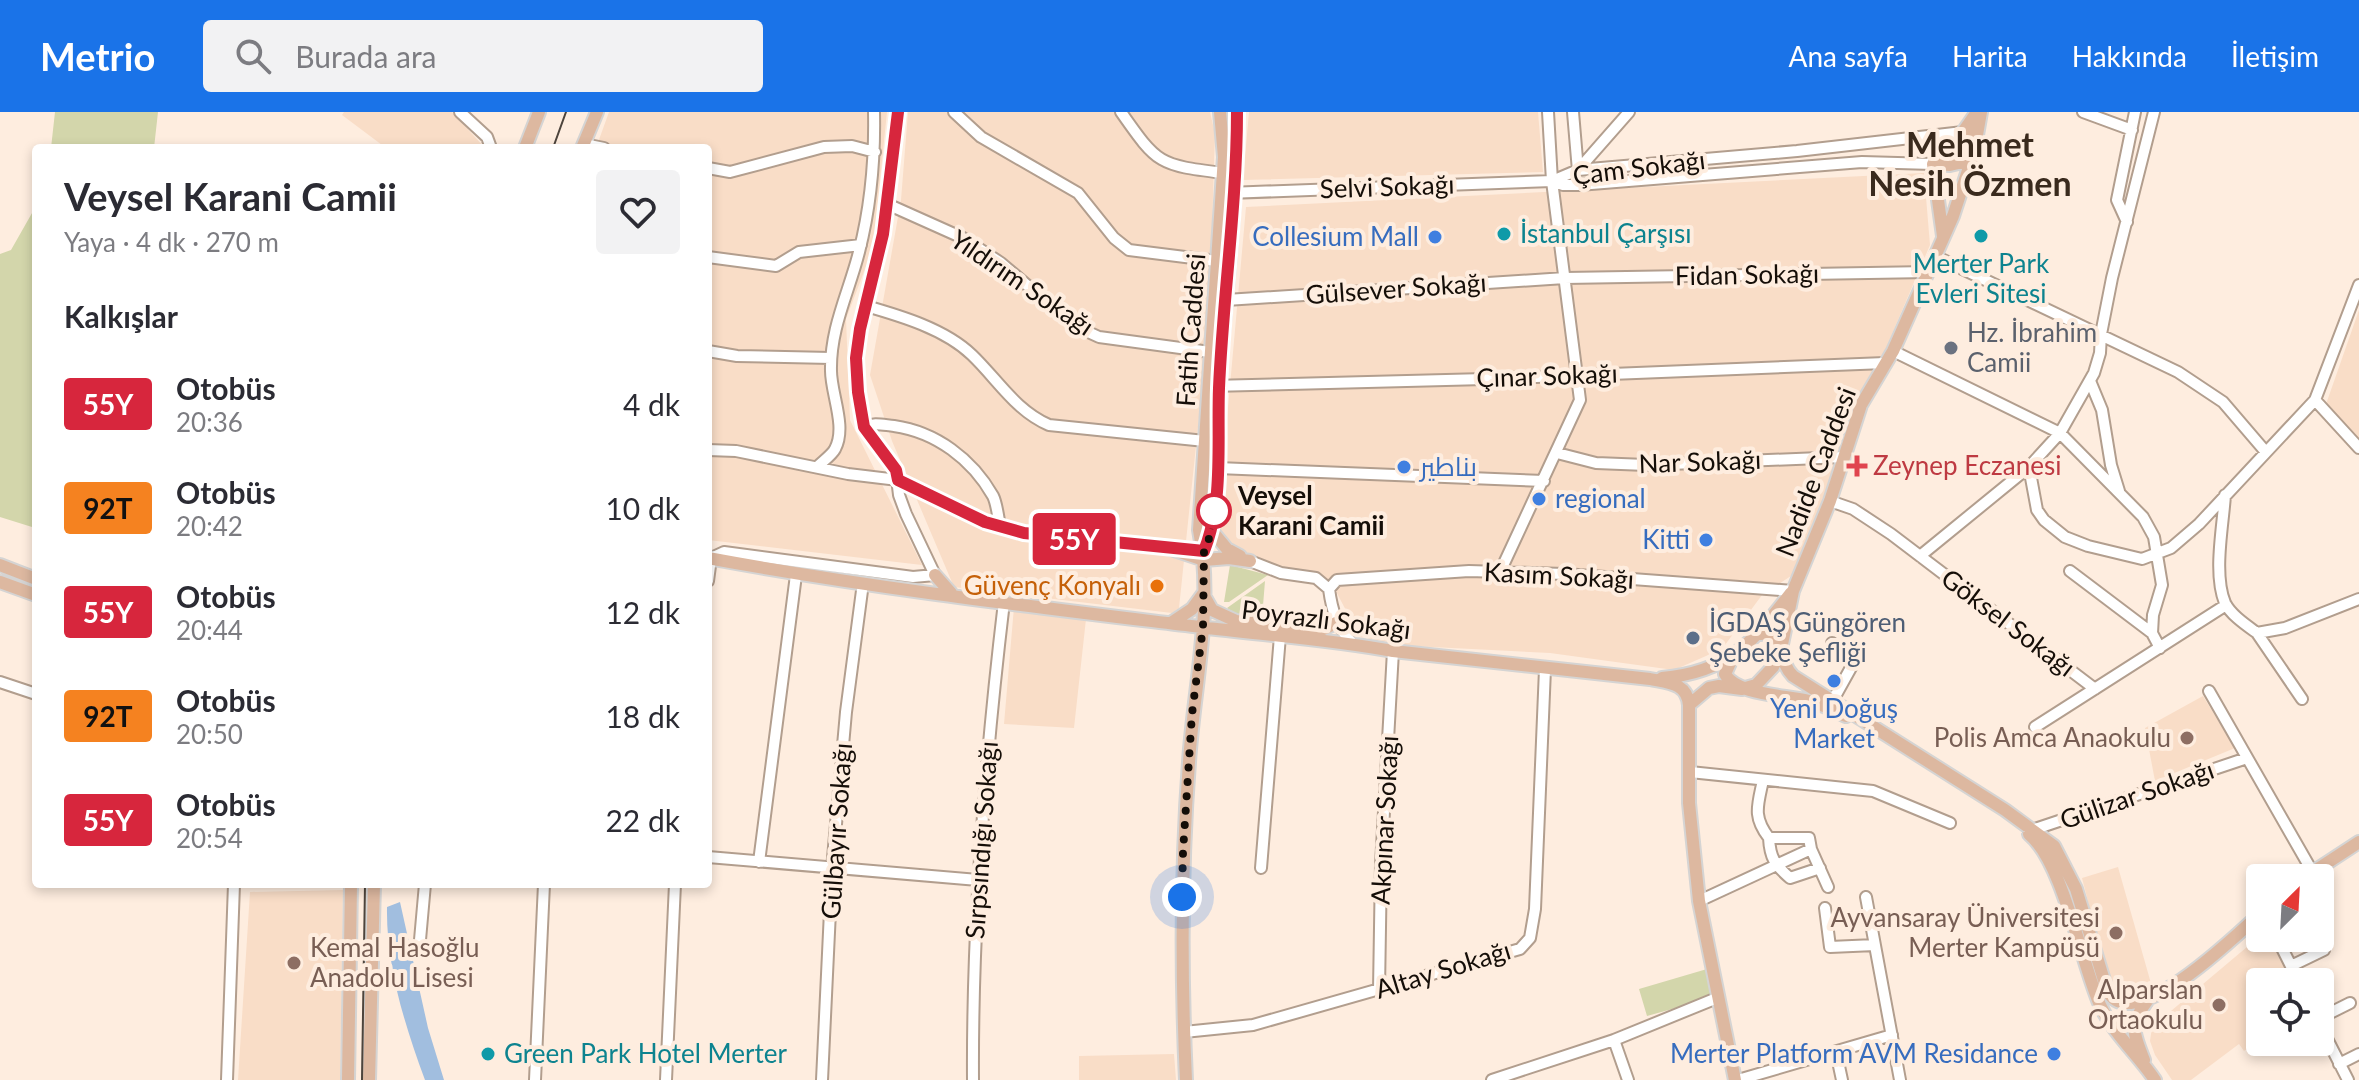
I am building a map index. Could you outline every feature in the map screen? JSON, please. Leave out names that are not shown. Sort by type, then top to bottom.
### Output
[{"type":"main road","points":[[527,144],[539,112]]},
{"type":"main road","points":[[584,144],[597,112]]},
{"type":"main road","name":"Fatih Caddesi","points":[[1186,1080],[1183,852],[1192,714],[1203,627],[1204,556],[1199,530],[1205,441],[1226,300],[1228,193],[1223,173],[1220,112]]},
{"type":"main road","name":"Fatih Caddesi","points":[[1204,556],[1212,531],[1218,468],[1210,352],[1217,261],[1237,112]]},
{"type":"main road","points":[[1979,112],[1975,140],[1963,132],[1979,112]]},
{"type":"main road","name":"Nadide Caddesi","points":[[1793,591],[1830,501],[1861,405],[1893,351],[1944,239],[1975,140]]},
{"type":"main road","points":[[1944,239],[1933,164],[1950,165],[1971,160]]},
{"type":"main road","points":[[1212,531],[1227,549],[1250,561]]},
{"type":"main road","points":[[1165,547],[1204,556],[1250,561]]},
{"type":"main road","name":"Poyrazlı Sokağı","points":[[712,559],[796,575],[1004,602],[1352,643],[1393,651],[1650,679]]},
{"type":"main road","points":[[0,565],[32,577]]},
{"type":"main road","points":[[920,590],[930,587],[935,575]]},
{"type":"main road","points":[[935,575],[954,595]]},
{"type":"main road","points":[[0,582],[32,594]]},
{"type":"main road","points":[[1650,679],[1699,672],[1722,663],[1760,634],[1793,591]]},
{"type":"main road","points":[[1734,654],[1725,674],[1730,683],[1742,689],[1756,685],[1764,678],[1781,649],[1793,591]]},
{"type":"main road","points":[[1171,623],[1192,609],[1203,594],[1212,610],[1236,621],[1321,630],[1336,623]]},
{"type":"main road","points":[[1760,634],[1773,633],[1782,659],[1793,676],[2005,810],[2029,831],[2060,886],[2101,1006],[2155,1080]]},
{"type":"main road","points":[[1650,679],[1682,687],[1686,691],[1689,705],[1689,803],[1699,901],[1736,1080]]},
{"type":"main road","points":[[1689,705],[1709,688],[1719,686],[1813,701],[1856,720],[2054,846],[2076,889],[2109,995],[2120,1003],[2130,1005],[2147,1001],[2198,969],[2246,926]]},
{"type":"main road","points":[[2325,864],[2359,842]]},
{"type":"main road","points":[[348,1080],[351,888]]},
{"type":"main road","points":[[369,1080],[374,888]]},
{"type":"main road","points":[[2146,1067],[2133,1028],[2135,1017],[2147,1001]]},
{"type":"street","points":[[460,112],[487,137],[490,144]]},
{"type":"street","points":[[817,467],[835,450],[839,428],[831,372],[833,333],[861,245],[869,207],[875,152],[874,112]]},
{"type":"street","points":[[712,557],[724,552],[919,578],[935,575],[906,514],[896,470],[864,427],[858,392],[856,358],[883,234],[898,112]]},
{"type":"street","points":[[954,112],[981,137],[1078,193],[1114,238],[1129,250],[1217,261]]},
{"type":"street","points":[[1121,112],[1157,159],[1176,167],[1223,173]]},
{"type":"street","points":[[1500,572],[1580,400],[1552,181],[1548,112]]},
{"type":"street","points":[[1573,112],[1579,185]]},
{"type":"street","points":[[1578,170],[1629,112]]},
{"type":"street","points":[[2083,112],[2132,130]]},
{"type":"street","name":"Göksel Sokağı","points":[[2127,223],[2117,200],[2135,112]]},
{"type":"street","name":"Göksel Sokağı","points":[[1920,556],[2029,467],[2060,433],[2090,381],[2100,353],[2112,278],[2154,112]]},
{"type":"street","name":"Çam Sokağı","points":[[1552,181],[1578,170],[1797,151],[1963,132]]},
{"type":"street","points":[[712,169],[730,172],[824,147],[852,146],[875,152]]},
{"type":"street","name":"Çam Sokağı","points":[[1552,181],[1579,185],[1862,162],[1933,164]]},
{"type":"street","name":"Selvi Sokağı","points":[[1228,193],[1552,181]]},
{"type":"street","name":"Yıldırım Sokağı","points":[[887,204],[963,238],[1030,284],[1048,305],[1075,326],[1099,337],[1210,352]]},
{"type":"street","points":[[712,258],[776,266],[799,252],[861,245]]},
{"type":"street","points":[[1935,256],[2178,372],[2223,402],[2265,451]]},
{"type":"street","name":"Fidan Sokağı","points":[[1565,278],[1929,272]]},
{"type":"street","name":"Gülsever Sokağı","points":[[1226,300],[1565,278]]},
{"type":"street","points":[[2029,467],[2037,510],[2065,537],[2142,559],[2171,548],[2199,524],[2315,400],[2359,285]]},
{"type":"street","points":[[866,306],[897,315],[951,340],[971,353],[1030,417],[1049,425],[1205,441]]},
{"type":"street","points":[[1893,351],[2060,433],[2149,525],[2162,585],[2153,615],[2152,633]]},
{"type":"street","points":[[712,352],[737,356],[831,358]]},
{"type":"street","name":"Çınar Sokağı","points":[[1214,386],[1885,363]]},
{"type":"street","points":[[2090,381],[2102,410],[2119,493]]},
{"type":"street","points":[[2315,400],[2359,448]]},
{"type":"street","points":[[864,427],[873,423],[911,429],[937,439],[952,449],[994,498],[1000,526]]},
{"type":"street","points":[[712,450],[736,451],[848,474],[898,480],[985,522],[1000,526],[1068,538],[1165,547]]},
{"type":"street","name":"Nar Sokağı","points":[[1557,453],[1596,463],[1646,465],[1844,457]]},
{"type":"street","points":[[1218,468],[1544,481]]},
{"type":"street","points":[[2225,495],[2219,581],[2226,605],[2242,623],[2257,633],[2302,699]]},
{"type":"street","name":"Göksel Sokağı","points":[[1830,501],[1853,509],[1920,556],[2095,689]]},
{"type":"street","points":[[1250,561],[1281,573],[1316,578],[1329,589],[1336,623],[1352,643]]},
{"type":"street","name":"Kasım Sokağı","points":[[1329,589],[1337,580],[1469,571],[1565,574],[1793,591]]},
{"type":"street","points":[[2070,571],[2152,633],[2160,648]]},
{"type":"street","points":[[759,862],[796,575]]},
{"type":"street","name":"Gülbayır Sokağı","points":[[822,1080],[832,869],[846,712],[863,583]]},
{"type":"street","points":[[2257,633],[2285,628],[2359,599]]},
{"type":"street","name":"Sırpsındığı Sokağı","points":[[973,1080],[973,981],[981,819],[1004,602]]},
{"type":"street","points":[[2035,727],[2226,605]]},
{"type":"street","points":[[1261,868],[1280,636]]},
{"type":"street","points":[[1832,643],[1853,664],[1833,700]]},
{"type":"street","name":"Akpınar Sokağı","points":[[1379,990],[1381,865],[1393,651]]},
{"type":"street","name":"Altay Sokağı","points":[[1184,1032],[1253,1025],[1520,949],[1530,938],[1535,909],[1545,669]]},
{"type":"street","points":[[0,682],[32,693]]},
{"type":"street","points":[[2209,691],[2302,864]]},
{"type":"street","name":"Gülizar Sokağı","points":[[2029,831],[2247,758]]},
{"type":"street","points":[[1690,772],[1873,791],[1950,823]]},
{"type":"street","points":[[1763,780],[1756,813],[1761,828],[1769,838],[1770,856],[1776,866],[1790,878],[1820,868]]},
{"type":"street","points":[[1769,838],[1809,838],[1828,887]]},
{"type":"street","points":[[1699,901],[1811,849]]},
{"type":"street","points":[[712,857],[978,880]]},
{"type":"street","points":[[227,1080],[234,888]]},
{"type":"street","points":[[419,951],[425,888]]},
{"type":"street","points":[[535,1080],[544,888]]},
{"type":"street","points":[[666,1080],[675,888]]},
{"type":"street","points":[[1866,897],[1900,1080]]},
{"type":"street","points":[[1825,908],[1830,947],[1875,945]]},
{"type":"street","points":[[2284,952],[2291,966],[2320,952]]},
{"type":"street","points":[[1492,1080],[1614,1040],[1717,998]]},
{"type":"street","points":[[2334,1011],[2350,1003]]},
{"type":"street","points":[[1736,1080],[1892,1035]]},
{"type":"street","points":[[1614,1040],[1628,1080]]},
{"type":"street","points":[[1836,1052],[1842,1080]]},
{"type":"street","points":[[2334,1054],[2348,1080]]},
{"type":"street","points":[[2339,1064],[2359,1054]]},
{"type":"shaded area","points":[[344,112],[452,112],[481,144],[381,144],[342,115]]},
{"type":"shaded area","points":[[609,112],[887,112],[873,248],[846,319],[850,420],[922,565],[712,540],[712,144],[597,144]]},
{"type":"shaded area","points":[[908,112],[1210,112],[1215,134],[1209,322],[1179,608],[1172,613],[954,587],[892,441],[870,375],[901,200]]},
{"type":"shaded area","points":[[1249,112],[1538,112],[1543,172],[1243,180]]},
{"type":"shaded area","points":[[1924,173],[1930,245],[1863,402],[1797,572],[1762,595],[1722,649],[1674,670],[1550,653],[1412,646],[1360,637],[1330,580],[1234,554],[1217,531],[1246,207]]},
{"type":"shaded area","points":[[2359,310],[2359,445],[2325,407]]},
{"type":"shaded area","points":[[1014,607],[1086,619],[1074,728],[1004,724]]},
{"type":"shaded area","name":"Polis Amca Anaokulu","points":[[2203,696],[2235,748],[2155,781],[2145,728]]},
{"type":"shaded area","name":"Ayvansaray Üniversitesi Merter Kampüsü","points":[[2118,867],[2152,987],[2128,999],[2111,992],[2082,878]]},
{"type":"shaded area","name":"Kemal Hasoğlu Anadolu Lisesi","points":[[343,890],[340,1080],[238,1080],[250,892]]},
{"type":"shaded area","name":"Alparslan Ortaokulu","points":[[2246,948],[2246,952],[2279,952],[2288,968],[2246,968],[2246,1050],[2244,1051],[2239,1044],[2191,1080],[2172,1080],[2155,1055],[2150,1041],[2152,1027]]},
{"type":"shaded area","points":[[1174,1054],[1176,1080],[1079,1080],[1079,1056]]},
{"type":"green space","points":[[55,112],[158,112],[154,144],[51,144]]},
{"type":"green space","points":[[32,213],[32,527],[0,517],[0,254],[11,250]]},
{"type":"green space","points":[[1230,565],[1268,575],[1229,602],[1224,602]]},
{"type":"green space","points":[[1265,581],[1262,618],[1236,614],[1227,608]]},
{"type":"green space","points":[[1707,969],[1715,997],[1647,1016],[1639,989]]},
{"type":"water","points":[[400,902],[428,1028],[444,1080],[425,1080],[398,995],[390,951],[387,907]]},
{"type":"tram line","points":[[554,144],[566,112]]},
{"type":"tram line","points":[[362,1080],[365,888]]},
{"type":"bus line","name":"55Y","points":[[898,112],[883,234],[856,358],[864,427],[896,470],[898,480],[985,522],[1024,533],[1204,551],[1212,531],[1218,468],[1219,386],[1237,152],[1237,112]]},
{"type":"place","name":"İstanbul Çarşısı","points":[[1504,234]]},
{"type":"place","name":"Merter Park Evleri Sitesi","points":[[1981,236]]},
{"type":"place","name":"Collesium Mall","points":[[1435,237]]},
{"type":"place","name":"Hz. İbrahim Camii","points":[[1951,348]]},
{"type":"place","name":"Zeynep Eczanesi","points":[[1857,466]]},
{"type":"place","name":"بناطير","points":[[1404,467]]},
{"type":"place","name":"regional","points":[[1539,499]]},
{"type":"place","name":"Veysel Karani Camii","points":[[1214,511]]},
{"type":"place","name":"Kitti","points":[[1706,540]]},
{"type":"place","name":"Güvenç Konyalı","points":[[1157,586]]},
{"type":"place","name":"İGDAŞ Güngören Şebeke Şefliği","points":[[1693,638]]},
{"type":"place","name":"Yeni Doğuş Market","points":[[1834,681]]},
{"type":"place","name":"Polis Amca Anaokulu","points":[[2187,738]]},
{"type":"place","name":"Ayvansaray Üniversitesi Merter Kampüsü","points":[[2116,933]]},
{"type":"place","name":"Kemal Hasoğlu Anadolu Lisesi","points":[[294,963]]},
{"type":"place","name":"Alparslan Ortaokulu","points":[[2219,1005]]},
{"type":"place","name":"Green Park Hotel Merter","points":[[488,1054]]},
{"type":"place","name":"Merter Platform AVM Residance","points":[[2054,1054]]},
{"type":"district","name":"Mehmet Nesih Özmen","points":[[1970,164]]},
{"type":"route","points":[[1182,897],[1192,714],[1203,627],[1204,551],[1212,531],[1215,500],[1214,511]]}]
